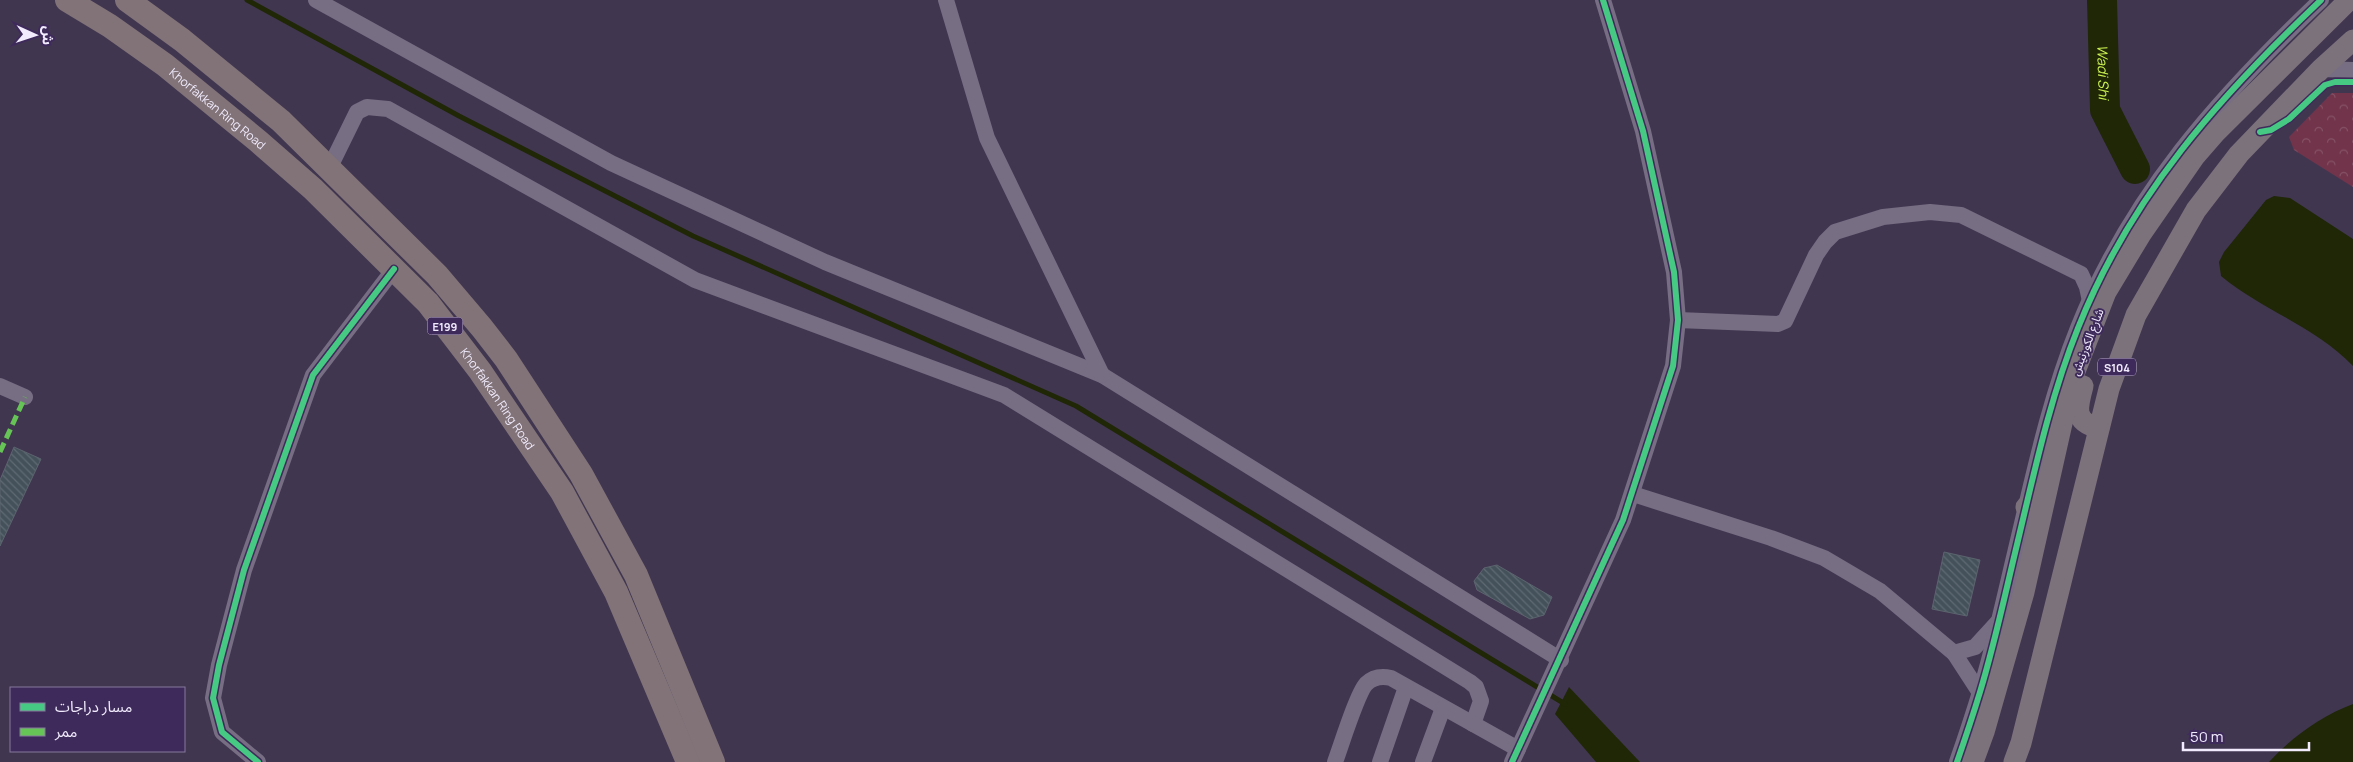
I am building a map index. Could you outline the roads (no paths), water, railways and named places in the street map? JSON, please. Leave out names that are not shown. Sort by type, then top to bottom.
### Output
[{"type":"highway","name":"Khorfakkan Ring Road","points":[[67,0],[110,26],[165,65],[250,135],[313,189],[428,303],[480,371],[562,492],[616,592],[688,762]]},
{"type":"highway","name":"E199","points":[[127,0],[182,40],[281,122],[437,275],[506,359],[581,474],[636,575],[713,762]]},
{"type":"main road","name":"شارع الكورنيش","points":[[1973,762],[2024,592],[2072,379],[2098,297],[2195,156],[2209,128],[2348,0]]},
{"type":"main road","name":"S104","points":[[2014,762],[2021,743],[2040,669],[2109,388],[2136,315],[2196,210],[2239,154],[2321,69],[2353,40]]},
{"type":"main road","points":[[2098,297],[2104,333],[2084,384],[2079,411],[2086,425],[2099,428]]},
{"type":"main road","points":[[2026,506],[2048,488]]},
{"type":"main road","points":[[1972,715],[1981,740]]},
{"type":"street","points":[[316,0],[611,164],[825,262],[1102,375],[1561,660]]},
{"type":"street","points":[[946,0],[987,138],[1102,375]]},
{"type":"street","points":[[1335,762],[1362,688],[1372,679],[1385,677],[1473,724],[1515,755],[1531,716],[1561,660],[1633,494],[1674,366],[1678,320],[1674,272],[1643,131],[1603,0]]},
{"type":"street","points":[[1957,762],[1980,693],[2057,389],[2067,357],[2098,297],[2107,266],[2164,171],[2209,128],[2254,65],[2321,0]]},
{"type":"street","points":[[2321,69],[2353,70]]},
{"type":"street","points":[[329,169],[357,112],[367,107],[388,109],[695,280],[1004,395],[1470,682],[1476,687],[1482,701],[1473,724]]},
{"type":"street","points":[[1678,320],[1768,325],[1785,321],[1816,255],[1835,232],[1883,217],[1930,212],[1961,215],[2080,274],[2087,287],[2098,297]]},
{"type":"street","points":[[2080,274],[2107,266]]},
{"type":"street","points":[[258,762],[222,732],[212,698],[244,570],[314,375],[394,269]]},
{"type":"street","points":[[0,386],[25,397]]},
{"type":"street","points":[[1633,494],[1771,538],[1824,558],[1880,592],[1954,653],[1980,693]]},
{"type":"street","points":[[1954,653],[1975,647],[1998,622]]},
{"type":"street","points":[[1380,762],[1406,687]]},
{"type":"street","points":[[1423,762],[1443,708]]},
{"type":"waterway","points":[[247,0],[459,116],[693,236],[1076,406],[1565,704]]},
{"type":"waterway","name":"Wadi Shi","points":[[2102,0],[2105,110],[2135,169]]}]
